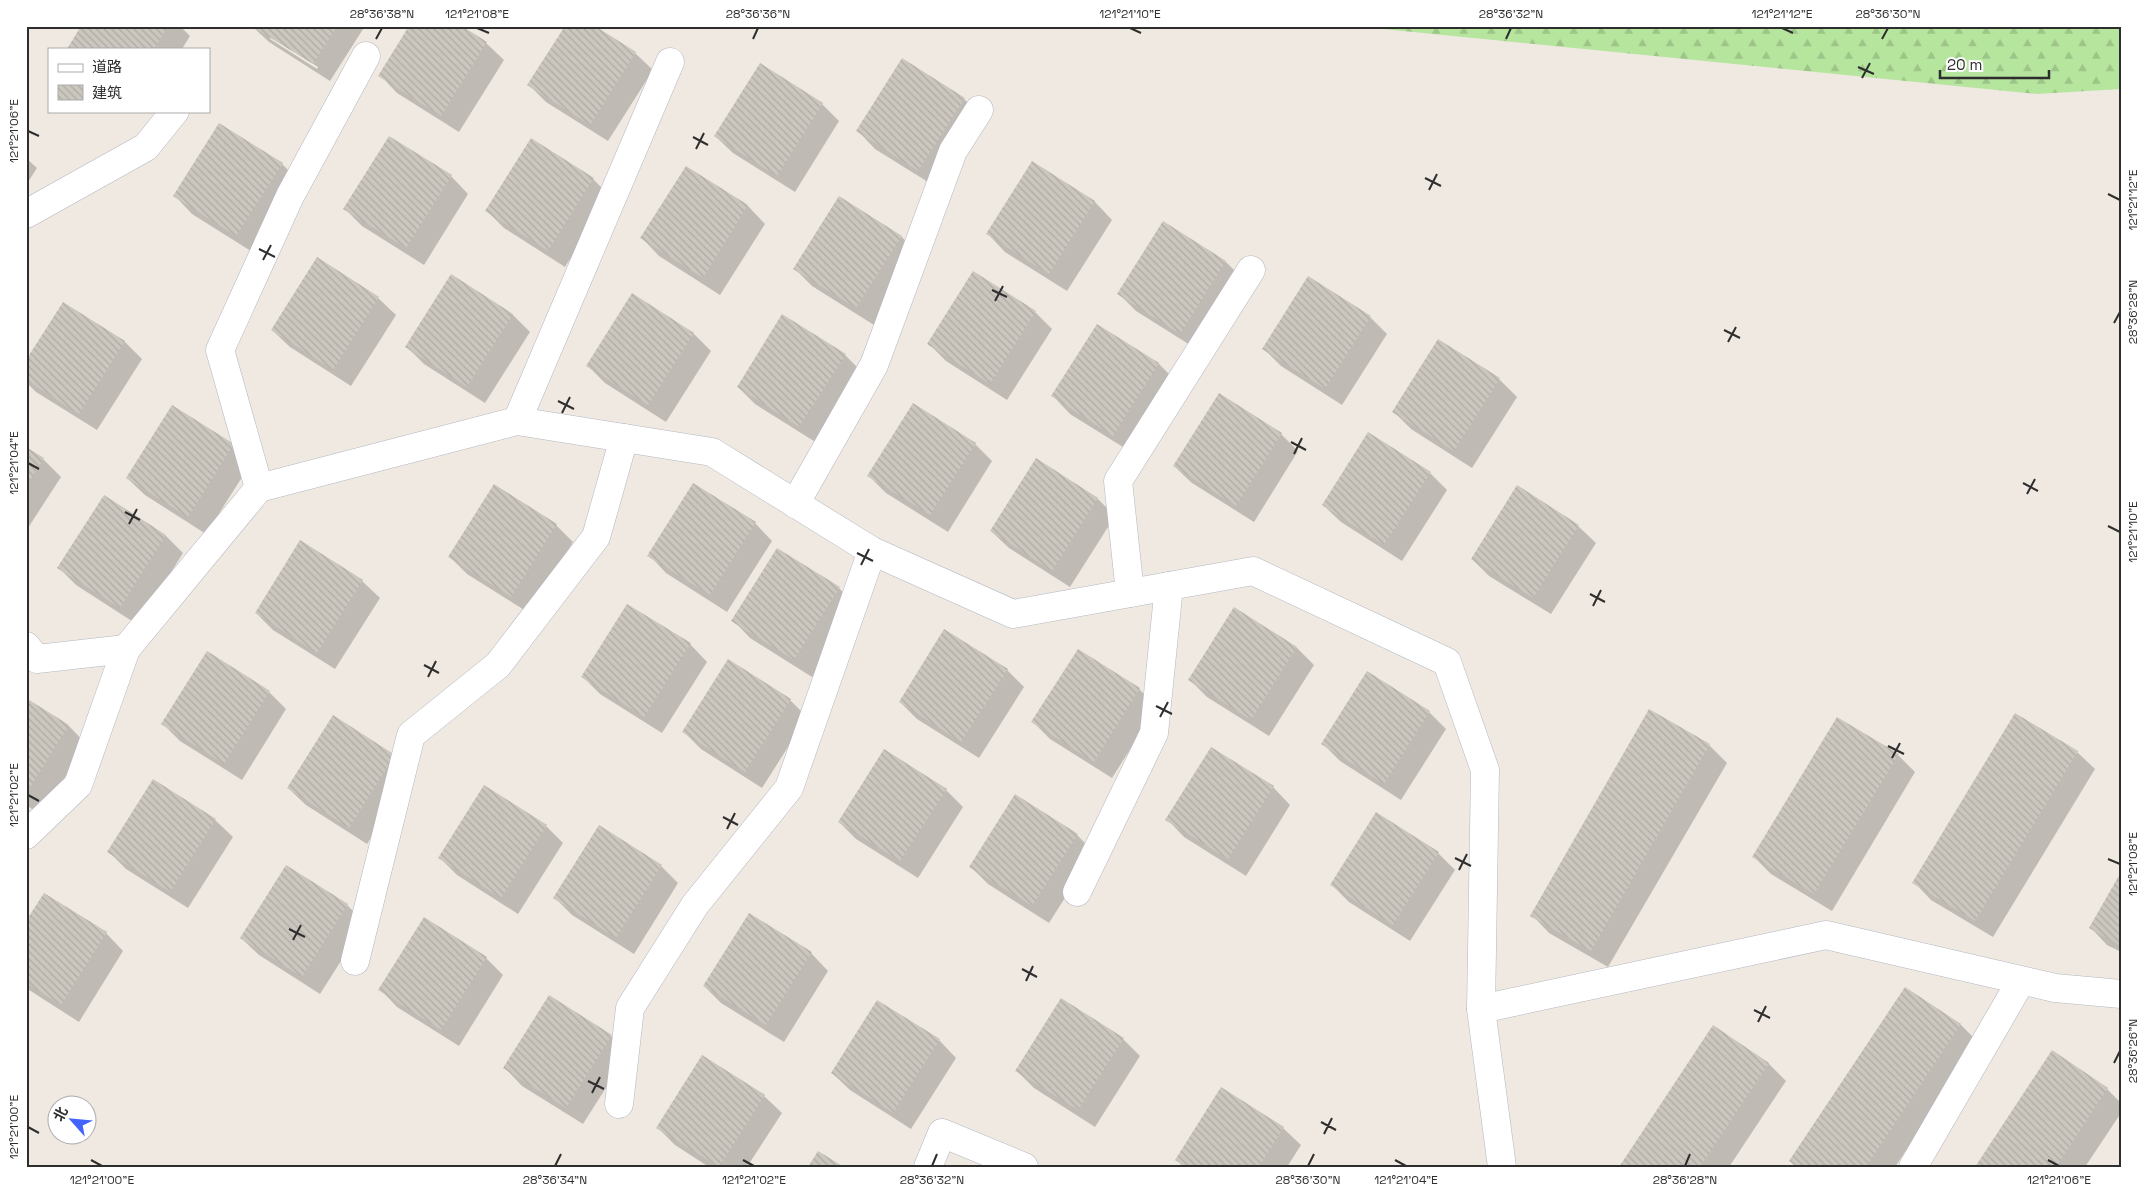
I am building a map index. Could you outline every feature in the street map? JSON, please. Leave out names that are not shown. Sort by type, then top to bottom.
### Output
[{"type":"lane","points":[[259,488],[220,350],[290,196],[366,56]]},
{"type":"lane","points":[[517,421],[670,62]]},
{"type":"lane","points":[[795,504],[874,365],[953,151],[979,110]]},
{"type":"lane","points":[[26,214],[146,147],[174,112]]},
{"type":"lane","points":[[1130,593],[1118,481],[1251,270]]},
{"type":"lane","points":[[26,834],[78,785],[126,649],[259,488],[517,421],[712,452],[872,551],[1013,614],[1253,571],[1447,662],[1485,770],[1481,1009],[1502,1167]]},
{"type":"lane","points":[[355,961],[411,735],[498,665],[596,537],[624,438]]},
{"type":"lane","points":[[619,1104],[630,1008],[695,906],[789,788],[872,551]]},
{"type":"lane","points":[[1077,892],[1154,733],[1169,586]]},
{"type":"lane","points":[[26,646],[38,659],[126,649]]},
{"type":"lane","points":[[1481,1009],[1826,935],[2056,988],[2121,994]]},
{"type":"lane","points":[[1913,1167],[2022,981]]},
{"type":"lane","points":[[928,1167],[942,1133],[1024,1167]]},
{"type":"green space","points":[[1353,26],[2121,26],[2121,89],[2037,94]]},
{"type":"building","points":[[81,26],[168,26],[155,48],[68,48]]},
{"type":"building","points":[[251,26],[337,26],[313,64]]},
{"type":"building","points":[[409,26],[462,26],[487,42],[441,116],[378,76]]},
{"type":"building","points":[[565,26],[595,26],[636,52],[590,125],[527,85]]},
{"type":"building","points":[[902,58],[965,98],[918,171],[856,131]]},
{"type":"building","points":[[760,63],[823,103],[777,176],[714,136]]},
{"type":"building","points":[[219,123],[283,163],[236,236],[173,196]]},
{"type":"building","points":[[389,136],[452,175],[406,248],[343,209]]},
{"type":"building","points":[[531,138],[594,178],[548,251],[485,211]]},
{"type":"building","points":[[1032,161],[1095,201],[1049,274],[986,234]]},
{"type":"building","points":[[686,166],[748,205],[703,278],[640,238]]},
{"type":"building","points":[[839,196],[902,236],[856,308],[793,269]]},
{"type":"building","points":[[1163,221],[1226,261],[1180,334],[1117,294]]},
{"type":"building","points":[[317,257],[379,297],[333,370],[271,330]]},
{"type":"building","points":[[973,271],[1036,311],[990,384],[927,344]]},
{"type":"building","points":[[451,274],[513,314],[467,387],[405,347]]},
{"type":"building","points":[[1308,276],[1371,316],[1325,389],[1262,349]]},
{"type":"building","points":[[632,293],[694,333],[648,405],[586,366]]},
{"type":"building","points":[[63,302],[125,341],[79,414],[26,380],[26,360]]},
{"type":"building","points":[[782,314],[846,354],[799,427],[737,387]]},
{"type":"building","points":[[1097,324],[1159,363],[1113,436],[1051,396]]},
{"type":"building","points":[[1438,339],[1500,378],[1454,451],[1392,412]]},
{"type":"building","points":[[1219,393],[1282,433],[1236,506],[1173,466]]},
{"type":"building","points":[[913,403],[976,443],[930,515],[867,476]]},
{"type":"building","points":[[172,405],[234,444],[188,517],[126,478]]},
{"type":"building","points":[[1368,432],[1431,472],[1384,545],[1322,505]]},
{"type":"building","points":[[26,447],[44,458],[26,487]]},
{"type":"building","points":[[1036,458],[1098,498],[1052,571],[990,531]]},
{"type":"building","points":[[693,483],[756,522],[710,595],[647,556]]},
{"type":"building","points":[[494,484],[557,524],[511,597],[448,557]]},
{"type":"building","points":[[1517,485],[1579,525],[1533,598],[1471,559]]},
{"type":"building","points":[[104,495],[166,535],[120,608],[57,568]]},
{"type":"building","points":[[300,540],[363,580],[317,653],[255,613]]},
{"type":"building","points":[[777,548],[840,587],[794,660],[731,621]]},
{"type":"building","points":[[627,604],[691,643],[644,717],[581,677]]},
{"type":"building","points":[[1234,607],[1297,647],[1251,720],[1188,680]]},
{"type":"building","points":[[944,629],[1008,669],[961,742],[899,702]]},
{"type":"building","points":[[1078,649],[1140,688],[1094,762],[1031,722]]},
{"type":"building","points":[[207,651],[270,691],[224,764],[161,724]]},
{"type":"building","points":[[728,659],[791,699],[745,772],[682,732]]},
{"type":"building","points":[[1367,671],[1430,711],[1384,784],[1321,744]]},
{"type":"building","points":[[26,698],[69,725],[26,794]]},
{"type":"building","points":[[1649,709],[1710,744],[1591,951],[1530,916]]},
{"type":"building","points":[[2015,713],[2078,751],[1975,921],[1912,883]]},
{"type":"building","points":[[333,715],[395,755],[349,828],[287,788]]},
{"type":"building","points":[[1837,717],[1899,754],[1814,894],[1752,857]]},
{"type":"building","points":[[1211,747],[1274,786],[1228,859],[1165,820]]},
{"type":"building","points":[[884,749],[947,789],[900,861],[838,822]]},
{"type":"building","points":[[153,779],[216,819],[170,892],[107,852]]},
{"type":"building","points":[[484,785],[547,825],[501,898],[438,858]]},
{"type":"building","points":[[1015,794],[1078,834],[1032,906],[969,867]]},
{"type":"building","points":[[1376,812],[1439,852],[1393,925],[1330,885]]},
{"type":"building","points":[[599,825],[662,865],[616,938],[553,898]]},
{"type":"building","points":[[286,865],[348,904],[302,977],[240,938]]},
{"type":"building","points":[[2121,872],[2121,946],[2089,928]]},
{"type":"building","points":[[44,893],[107,932],[61,1005],[26,983],[26,921]]},
{"type":"building","points":[[749,913],[812,952],[766,1025],[703,986]]},
{"type":"building","points":[[424,917],[487,957],[441,1030],[378,990]]},
{"type":"building","points":[[1905,987],[1961,1024],[1866,1167],[1797,1167],[1789,1161]]},
{"type":"building","points":[[549,995],[612,1035],[566,1108],[503,1068]]},
{"type":"building","points":[[1061,998],[1124,1038],[1078,1110],[1015,1071]]},
{"type":"building","points":[[877,1000],[940,1039],[893,1113],[831,1073]]},
{"type":"building","points":[[1713,1025],[1769,1063],[1700,1167],[1619,1167]]},
{"type":"building","points":[[2052,1050],[2108,1088],[2056,1167],[1975,1167]]},
{"type":"building","points":[[702,1055],[765,1095],[719,1167],[656,1128]]},
{"type":"building","points":[[1221,1087],[1284,1127],[1259,1167],[1186,1167],[1175,1160]]},
{"type":"building","points":[[818,1151],[844,1167],[808,1167]]}]
